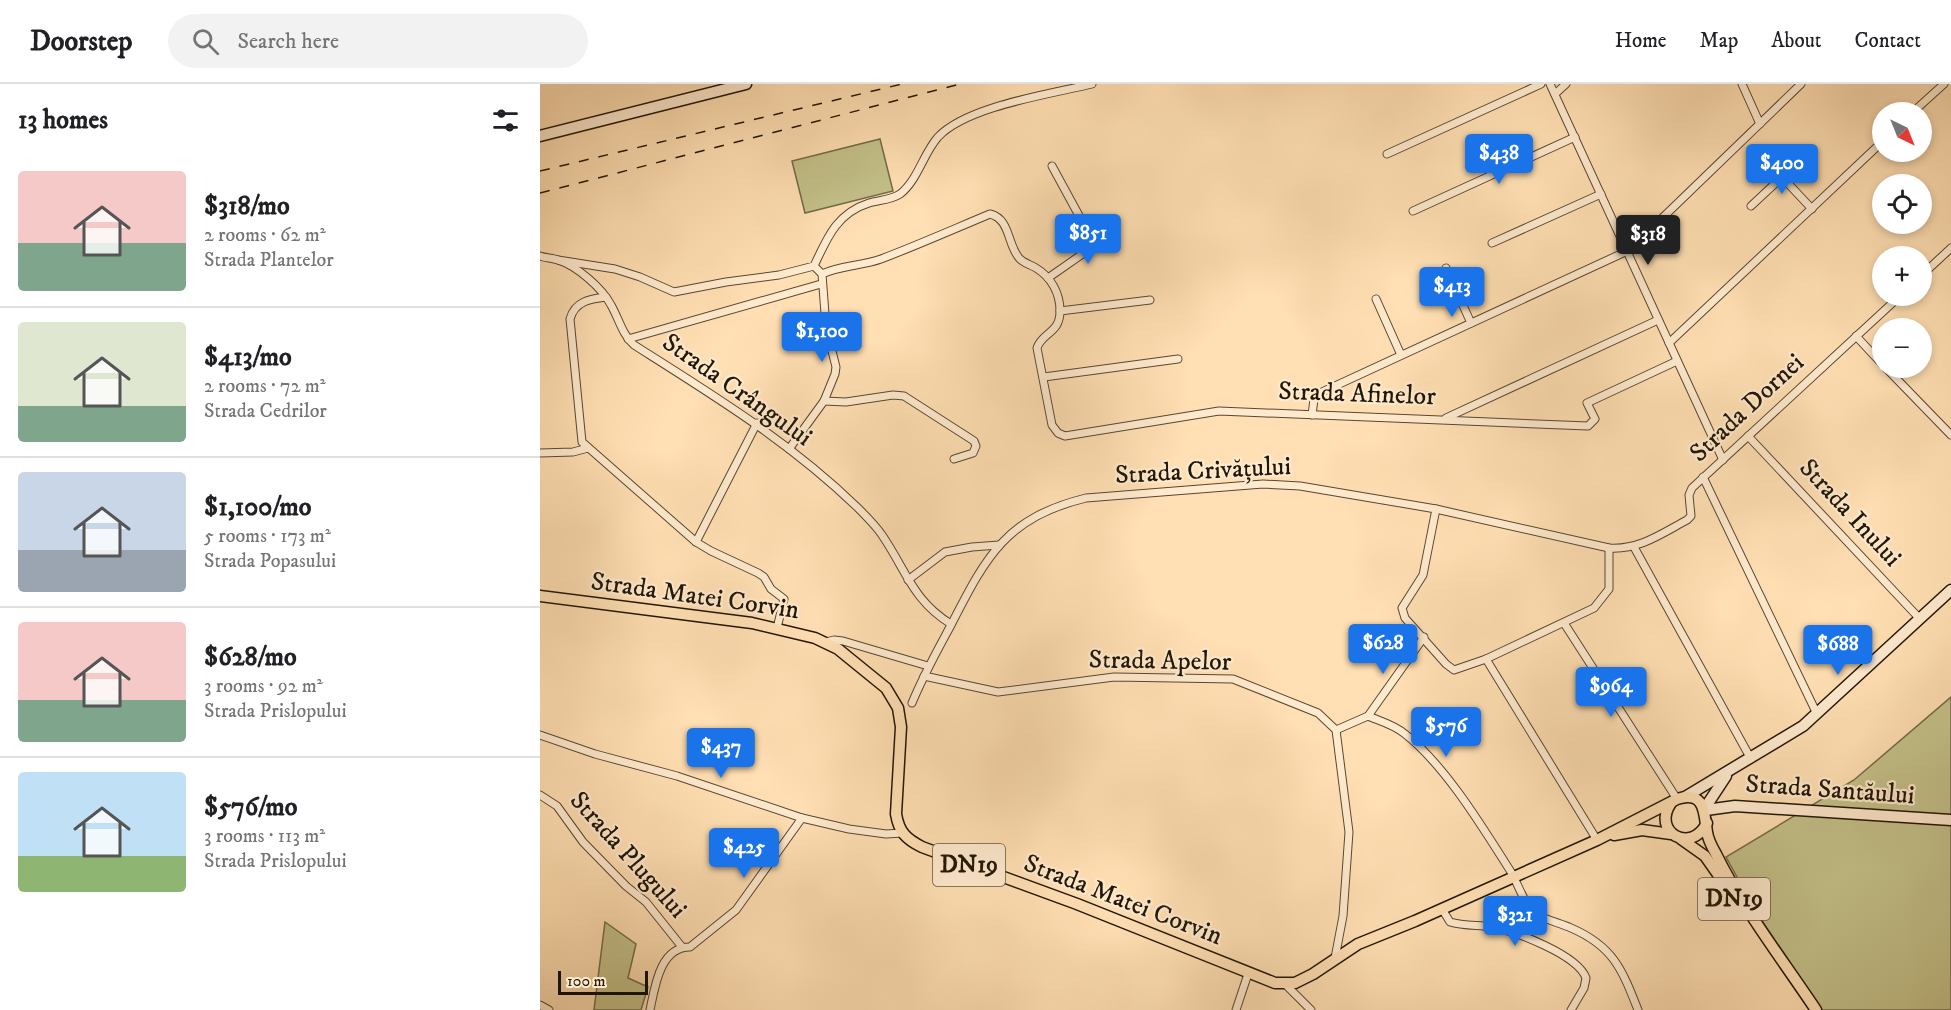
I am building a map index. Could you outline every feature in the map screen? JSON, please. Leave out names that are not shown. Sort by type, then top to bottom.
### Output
[{"type":"main road","name":"Strada Matei Corvin","points":[[540,596],[619,608],[690,614],[777,628],[826,642],[875,677],[886,688],[898,708],[901,727],[895,801],[898,826],[902,833],[922,847],[1077,904],[1248,974],[1285,984]]},
{"type":"main road","points":[[1285,984],[1295,983],[1313,974],[1358,944],[1599,839],[1678,800],[1696,800],[1705,809]]},
{"type":"main road","points":[[1676,836],[1665,818],[1678,800]]},
{"type":"main road","name":"DN19","points":[[1705,809],[1710,842],[1730,880],[1816,1010]]},
{"type":"main road","points":[[1599,839],[1642,830],[1686,840],[1697,836],[1707,823]]},
{"type":"main road","name":"DN19","points":[[1676,836],[1698,850],[1710,864],[1808,1010]]},
{"type":"street","points":[[540,136],[746,84]]},
{"type":"street","points":[[558,260],[633,274],[674,292],[779,275],[814,266],[829,235],[841,219],[859,207],[899,194],[914,177],[933,143],[949,129],[975,114],[1092,84]]},
{"type":"street","points":[[1387,154],[1541,84]]},
{"type":"street","points":[[1550,84],[1723,460]]},
{"type":"street","points":[[1555,94],[1566,84]]},
{"type":"street","points":[[1742,84],[1760,124]]},
{"type":"street","points":[[1312,415],[1314,399],[1322,392],[1629,252],[1801,84]]},
{"type":"street","points":[[1924,102],[1944,84]]},
{"type":"street","points":[[1413,211],[1575,137]]},
{"type":"street","points":[[1669,343],[1872,152]]},
{"type":"street","points":[[1052,166],[1095,245]]},
{"type":"street","points":[[1751,206],[1782,177],[1812,209]]},
{"type":"street","points":[[1492,243],[1602,194]]},
{"type":"street","points":[[822,274],[836,267],[858,265],[879,259],[990,214],[1002,220],[1020,259],[1040,270],[1048,278],[1056,291],[1060,311],[1150,300]]},
{"type":"street","points":[[1048,278],[1114,232]]},
{"type":"street","points":[[1932,266],[1951,248]]},
{"type":"street","name":"Strada Crângului","points":[[540,256],[558,260],[606,297],[628,339],[757,423],[846,497],[887,542],[925,605],[951,624]]},
{"type":"street","points":[[814,266],[822,274]]},
{"type":"street","points":[[1446,268],[1471,323]]},
{"type":"street","points":[[789,448],[824,401],[836,367],[825,327],[822,274]]},
{"type":"street","points":[[628,339],[821,284]]},
{"type":"street","points":[[590,299],[593,285]]},
{"type":"street","points":[[606,297],[590,299],[577,306],[570,319],[581,438],[588,448],[696,542],[764,577],[771,589],[784,599],[777,628]]},
{"type":"street","points":[[1376,298],[1401,356]]},
{"type":"street","name":"Strada Dornei","points":[[1634,547],[1687,520],[1692,510],[1690,492],[1703,477],[1889,306]]},
{"type":"street","name":"Strada Afinelor","points":[[1060,311],[1056,327],[1037,348],[1052,425],[1058,433],[1065,436],[1219,411],[1588,426],[1595,419],[1587,403],[1677,362]]},
{"type":"street","points":[[1444,419],[1658,320]]},
{"type":"street","points":[[1856,336],[1872,353]]},
{"type":"street","points":[[1044,377],[1178,359]]},
{"type":"street","points":[[1896,378],[1951,435]]},
{"type":"street","points":[[824,401],[846,402],[893,395],[904,396],[974,441],[976,446],[973,453],[954,459]]},
{"type":"street","points":[[696,542],[757,423]]},
{"type":"street","name":"Strada Inului","points":[[1748,436],[1920,619]]},
{"type":"street","points":[[540,453],[573,452],[588,448]]},
{"type":"street","points":[[1703,477],[1817,714]]},
{"type":"street","name":"Strada Crivățului","points":[[912,703],[928,666],[969,587],[999,545],[1036,515],[1065,503],[1106,496],[1263,484],[1331,490],[1436,509],[1609,548],[1634,547]]},
{"type":"street","points":[[1436,509],[1423,575],[1402,608],[1405,618],[1454,670],[1486,659],[1594,608],[1610,589],[1609,548]]},
{"type":"street","points":[[908,580],[945,552],[999,545]]},
{"type":"street","points":[[1634,547],[1751,759]]},
{"type":"street","points":[[1564,623],[1678,800],[1795,732],[1951,590]]},
{"type":"street","points":[[1335,958],[1343,916],[1349,832],[1336,730],[1368,716],[1424,638]]},
{"type":"street","points":[[826,642],[843,641],[928,666]]},
{"type":"street","points":[[1486,659],[1599,839]]},
{"type":"street","name":"Strada Apelor","points":[[924,676],[998,692],[1114,677],[1233,680],[1309,708],[1326,719],[1336,730]]},
{"type":"street","points":[[1368,716],[1403,732],[1424,750],[1475,816],[1514,877],[1532,912],[1591,937],[1601,944],[1611,955],[1628,984],[1638,1010]]},
{"type":"street","points":[[540,735],[595,754],[677,776],[802,818],[849,829],[886,834],[902,833]]},
{"type":"street","points":[[1705,809],[1731,770]]},
{"type":"street","name":"Strada Plugului","points":[[540,795],[557,806],[583,842],[626,886],[646,902],[682,946]]},
{"type":"street","name":"Strada Santăului","points":[[1705,809],[1735,806],[1951,820]]},
{"type":"street","points":[[650,1010],[656,983],[669,954],[682,946],[690,947],[736,910],[802,818]]},
{"type":"street","points":[[1442,909],[1450,922],[1492,927],[1524,936],[1577,965],[1586,978],[1584,988],[1570,1010]]},
{"type":"street","points":[[1524,936],[1532,912]]},
{"type":"street","points":[[1236,1010],[1248,974]]},
{"type":"street","points":[[1285,984],[1311,1010]]},
{"type":"street","points":[[540,1005],[549,1010]]},
{"type":"shaded area","points":[[880,139],[893,191],[805,213],[792,161]]},
{"type":"shaded area","points":[[1951,697],[1951,1010],[1819,1010],[1769,935],[1726,857],[1854,780]]},
{"type":"shaded area","points":[[605,922],[636,944],[628,978],[648,987],[641,1010],[594,1010]]},
{"type":"railway","points":[[540,171],[902,84]]},
{"type":"railway","points":[[540,193],[960,84]]}]
